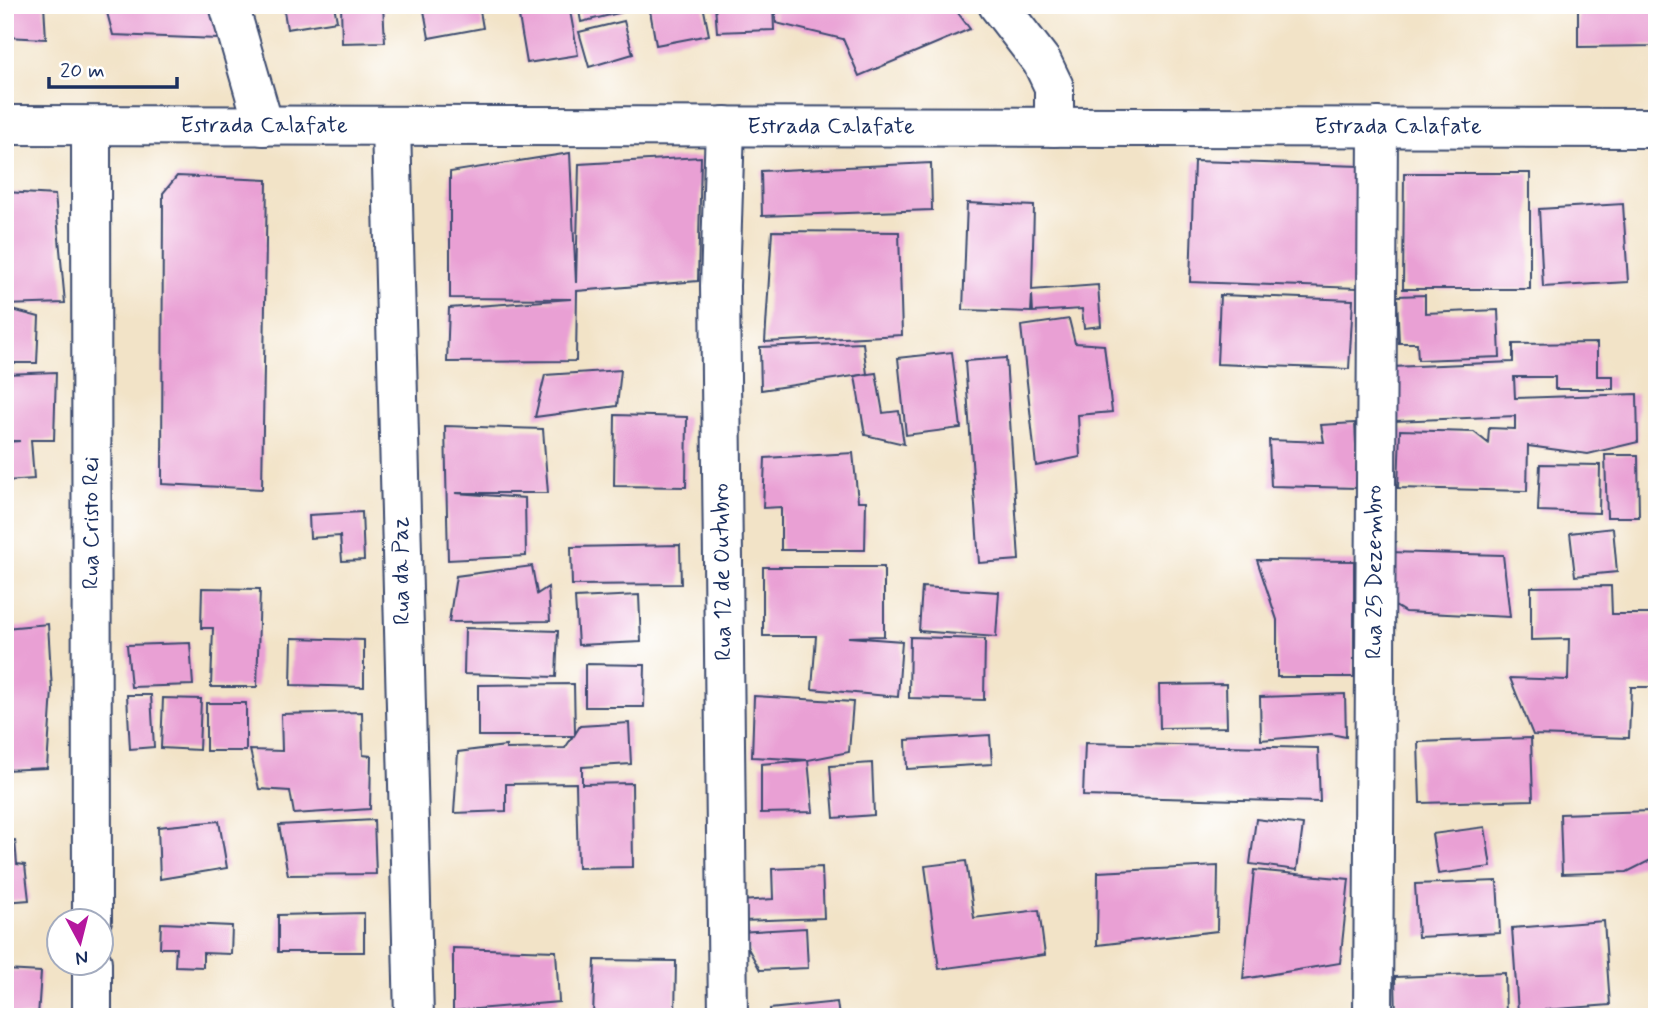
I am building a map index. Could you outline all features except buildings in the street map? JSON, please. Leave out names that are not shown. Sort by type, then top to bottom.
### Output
[{"type":"street","points":[[229,5],[264,126]]},
{"type":"street","points":[[998,5],[1046,70],[1054,88],[1054,127]]},
{"type":"street","name":"Estrada Calafate","points":[[5,125],[1657,128]]},
{"type":"street","name":"Rua Cristo Rei","points":[[91,125],[92,906]]},
{"type":"street","name":"Rua da Paz","points":[[391,126],[414,1017]]},
{"type":"street","name":"Rua 12 de Outubro","points":[[725,127],[720,286],[728,1017]]},
{"type":"street","name":"Rua 25 Dezembro","points":[[1373,1017],[1378,127]]},
{"type":"street","points":[[92,976],[92,1017]]}]
